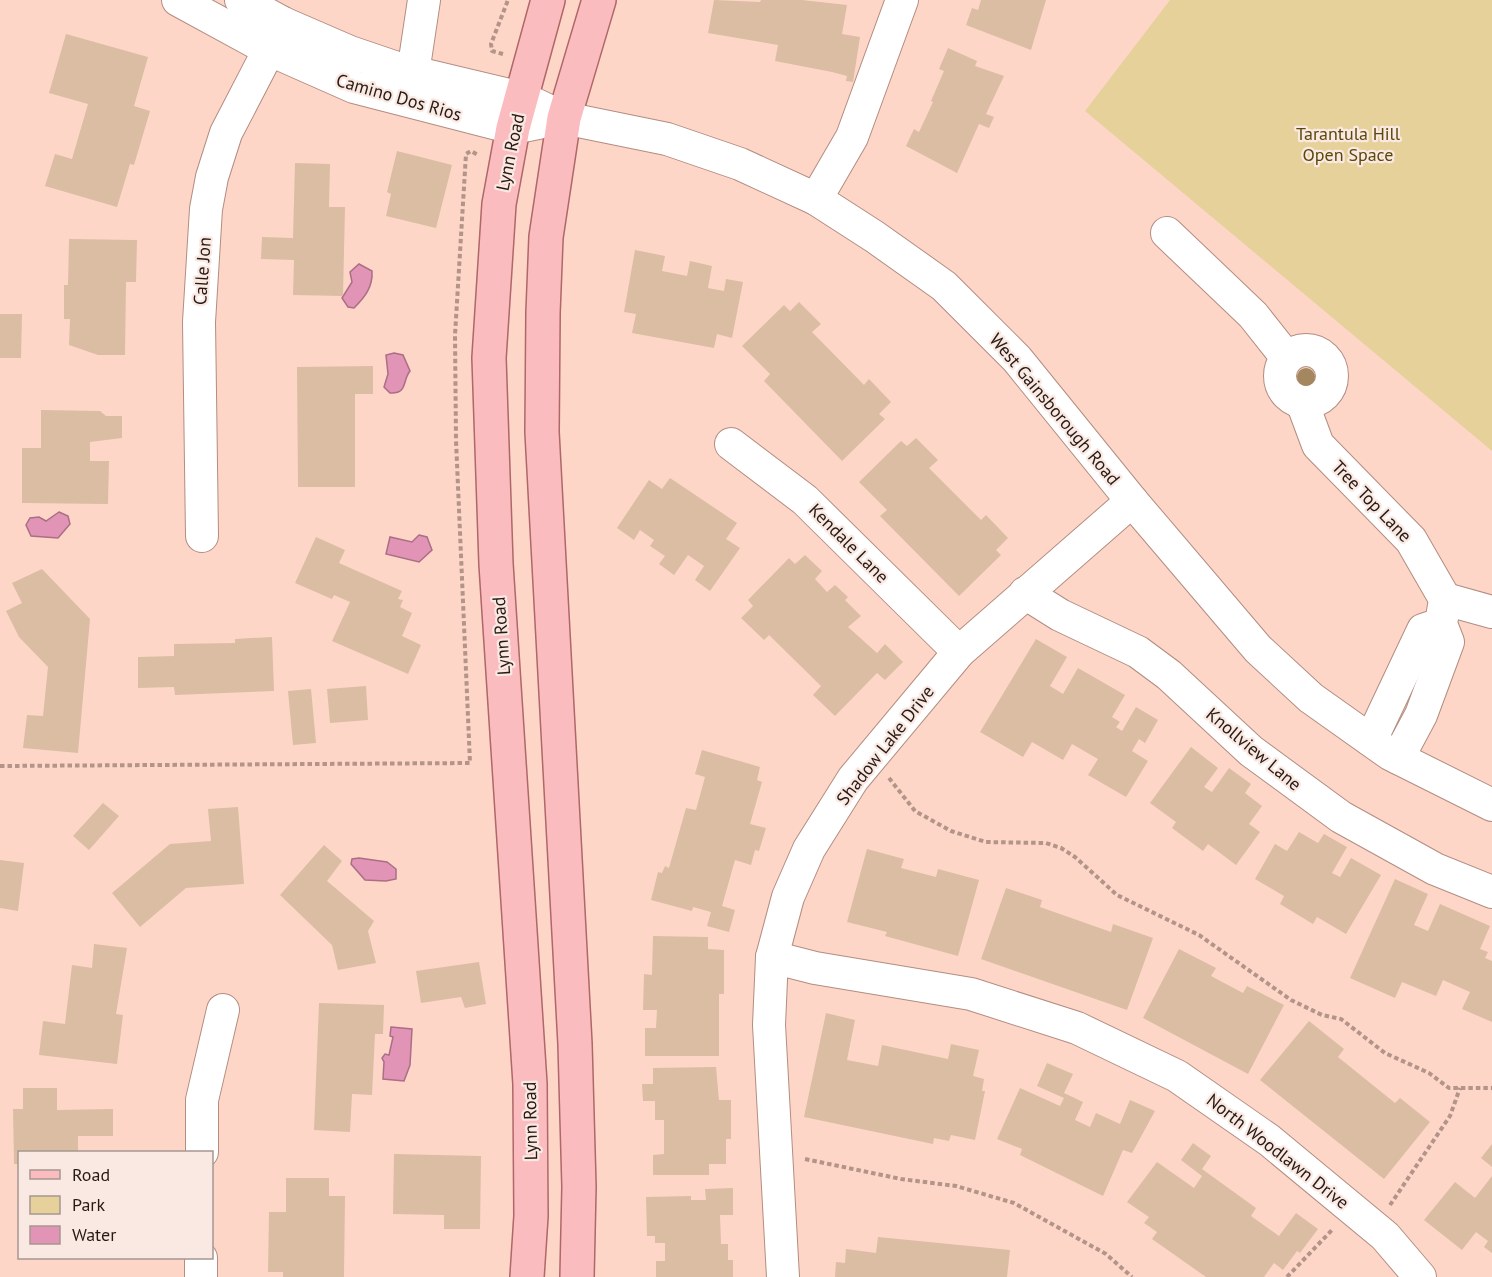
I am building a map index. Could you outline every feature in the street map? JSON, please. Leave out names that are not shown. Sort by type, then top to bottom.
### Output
[{"type":"main road","name":"Lynn Road","points":[[526,1277],[531,1216],[530,1084],[496,564],[489,358],[500,204],[518,113],[548,0]]},
{"type":"main road","points":[[577,1277],[579,1187],[575,1044],[542,432],[546,237],[564,118],[598,0]]},
{"type":"street","name":"Camino Dos Rios","points":[[178,0],[276,36],[350,52],[518,113]]},
{"type":"street","name":"Camino Dos Rios","points":[[241,0],[276,36],[354,87],[518,113]]},
{"type":"street","points":[[413,73],[424,0]]},
{"type":"street","points":[[816,199],[852,137],[902,0]]},
{"type":"street","name":"Calle Jon","points":[[202,536],[199,322],[206,209],[212,177],[226,133],[276,36]]},
{"type":"street","name":"West Gainsborough Road","points":[[518,113],[564,118],[667,139],[740,164],[816,199],[944,286],[1017,359],[1132,501],[1258,649],[1311,698],[1371,740],[1398,758],[1492,805]]},
{"type":"street","points":[[1167,233],[1253,315],[1287,358],[1303,350],[1311,350],[1320,354],[1331,367],[1331,384],[1326,392],[1320,398],[1302,402]]},
{"type":"street","name":"Tree Top Lane","points":[[1287,358],[1282,364],[1280,380],[1288,394],[1302,402],[1318,445],[1411,540],[1443,612],[1448,642],[1421,715],[1398,758]]},
{"type":"street","name":"Kendale Lane","points":[[731,444],[805,500],[959,652]]},
{"type":"street","name":"Shadow Lake Drive","points":[[783,1277],[769,1025],[772,957],[788,897],[809,849],[853,779],[959,652],[1132,501]]},
{"type":"street","name":"Knollview Lane","points":[[1025,593],[1060,615],[1138,652],[1169,675],[1251,752],[1341,817],[1435,869],[1492,892]]},
{"type":"street","points":[[1371,740],[1423,630],[1443,612],[1492,612]]},
{"type":"street","name":"North Woodlawn Drive","points":[[772,957],[814,968],[971,994],[1077,1028],[1177,1076],[1269,1140],[1385,1236],[1420,1277]]},
{"type":"street","points":[[202,1151],[202,1100],[223,1010]]},
{"type":"street","points":[[201,1259],[201,1277]]},
{"type":"path","points":[[505,54],[492,51],[491,44],[508,0]]},
{"type":"path","points":[[0,766],[470,764],[456,440],[455,335],[466,154],[471,151],[482,157]]},
{"type":"path","points":[[872,756],[915,812],[951,831],[986,842],[1046,843],[1061,848],[1075,857],[1118,895],[1199,935],[1291,1000],[1322,1015],[1341,1019],[1385,1053],[1429,1073],[1449,1088],[1492,1088]]},
{"type":"path","points":[[1374,1227],[1450,1116],[1460,1088]]},
{"type":"path","points":[[777,1159],[806,1159],[901,1179],[956,1186],[1014,1203],[1106,1254],[1132,1277]]},
{"type":"path","points":[[1287,1277],[1350,1207]]},
{"type":"green space","name":"Tarantula Hill Open Space","points":[[1170,0],[1492,0],[1492,451],[1085,111]]},
{"type":"water","points":[[359,264],[372,271],[371,282],[368,291],[358,304],[354,308],[348,307],[342,298],[352,282],[350,272]]},
{"type":"water","points":[[394,353],[403,355],[410,371],[402,389],[396,393],[390,393],[384,387],[388,374],[386,355]]},
{"type":"water","points":[[59,512],[68,516],[70,524],[58,538],[31,536],[26,525],[30,518],[39,517],[46,521]]},
{"type":"water","points":[[419,535],[427,537],[432,550],[419,562],[386,554],[390,537],[412,542]]},
{"type":"water","points":[[352,859],[387,862],[396,869],[396,879],[365,880],[351,864]]},
{"type":"water","points":[[391,1027],[412,1029],[410,1065],[404,1081],[383,1079],[384,1062],[382,1058],[385,1054],[389,1055],[393,1037],[390,1036]]},
{"type":"building","points":[[714,0],[760,2],[761,0],[802,0],[847,5],[842,34],[860,37],[853,82],[846,81],[847,76],[775,61],[778,45],[708,33]]},
{"type":"building","points":[[981,0],[1046,0],[1031,50],[966,25],[972,8],[978,10]]},
{"type":"building","points":[[66,34],[148,57],[134,106],[150,111],[134,165],[130,164],[117,207],[45,186],[55,154],[72,159],[88,104],[49,93]]},
{"type":"building","points":[[948,48],[977,61],[975,66],[1004,76],[986,114],[994,117],[989,128],[979,124],[957,173],[906,146],[914,129],[919,132],[933,102],[931,101],[944,71],[939,69]]},
{"type":"building","points":[[397,151],[452,165],[436,228],[386,216],[391,194],[387,192]]},
{"type":"building","points":[[295,163],[330,164],[329,207],[345,207],[343,296],[293,295],[294,260],[261,259],[262,237],[293,238]]},
{"type":"building","points":[[69,239],[137,240],[136,282],[126,282],[125,355],[98,355],[69,345],[70,319],[64,319],[64,285],[68,285]]},
{"type":"building","points":[[635,250],[665,256],[662,271],[687,276],[690,261],[712,266],[708,288],[724,291],[726,279],[743,282],[732,338],[717,334],[714,348],[632,333],[636,314],[624,312]]},
{"type":"building","points":[[799,302],[821,324],[812,332],[864,385],[869,379],[891,402],[879,414],[885,419],[842,461],[764,381],[770,374],[742,346],[784,305],[790,311]]},
{"type":"building","points":[[0,314],[22,314],[21,358],[0,358]]},
{"type":"building","points":[[373,366],[373,394],[355,394],[355,487],[298,487],[297,367]]},
{"type":"building","points":[[41,410],[100,411],[106,416],[122,416],[122,438],[90,442],[90,461],[109,461],[108,504],[22,503],[22,448],[41,448]]},
{"type":"building","points":[[916,438],[938,460],[929,468],[981,520],[986,515],[1008,538],[996,550],[1001,555],[959,596],[880,516],[887,510],[859,482],[901,441],[907,446]]},
{"type":"building","points":[[670,478],[737,523],[726,539],[740,548],[710,591],[695,580],[704,566],[688,555],[674,575],[659,564],[665,556],[650,546],[654,540],[640,530],[634,540],[617,528],[649,480],[662,489]]},
{"type":"building","points":[[316,537],[345,550],[339,563],[402,591],[398,599],[403,600],[400,607],[412,613],[402,636],[421,645],[408,674],[332,641],[350,602],[334,595],[332,599],[295,583]]},
{"type":"building","points":[[805,555],[822,571],[815,579],[827,592],[835,585],[848,597],[845,600],[861,616],[848,627],[877,653],[885,644],[903,662],[885,680],[877,673],[835,716],[813,695],[821,686],[769,635],[764,640],[741,618],[753,606],[748,600],[789,558],[795,564]]},
{"type":"building","points":[[42,569],[90,619],[78,753],[23,748],[27,715],[43,716],[48,667],[19,637],[6,611],[22,603],[12,583]]},
{"type":"building","points":[[272,637],[274,691],[175,695],[174,687],[138,688],[138,657],[174,656],[174,644],[235,643],[235,639]]},
{"type":"building","points":[[1036,639],[1067,657],[1050,686],[1063,694],[1078,668],[1125,695],[1112,717],[1120,722],[1116,727],[1122,731],[1136,707],[1158,720],[1145,743],[1139,739],[1132,751],[1148,761],[1126,797],[1088,775],[1098,759],[1072,744],[1063,760],[1032,742],[1023,757],[980,732]]},
{"type":"building","points":[[366,686],[368,720],[330,723],[327,689]]},
{"type":"building","points":[[311,689],[316,743],[293,745],[288,691]]},
{"type":"building","points":[[1191,747],[1218,768],[1204,787],[1212,792],[1229,768],[1251,784],[1245,793],[1262,806],[1249,824],[1260,832],[1236,865],[1208,844],[1203,851],[1172,828],[1176,822],[1150,803]]},
{"type":"building","points":[[702,750],[760,767],[757,780],[762,782],[750,824],[766,828],[759,851],[755,850],[751,865],[735,860],[722,906],[735,910],[729,932],[707,926],[711,912],[693,907],[692,911],[651,900],[658,872],[662,873],[665,866],[669,868],[686,808],[696,810],[705,777],[695,774]]},
{"type":"building","points":[[103,803],[119,816],[89,850],[73,836]]},
{"type":"building","points":[[238,807],[244,884],[186,888],[140,927],[112,893],[170,844],[211,841],[208,809]]},
{"type":"building","points":[[1299,832],[1318,843],[1324,834],[1347,847],[1332,873],[1340,877],[1351,858],[1381,875],[1346,934],[1317,917],[1313,924],[1280,904],[1284,896],[1255,879],[1275,844],[1287,851]]},
{"type":"building","points":[[324,845],[342,861],[327,881],[374,921],[368,931],[376,963],[338,970],[332,945],[280,895]]},
{"type":"building","points":[[867,849],[904,859],[901,868],[936,877],[938,869],[979,880],[958,956],[885,936],[887,932],[847,922]]},
{"type":"building","points":[[0,860],[24,863],[18,911],[0,908]]},
{"type":"building","points":[[1395,879],[1428,894],[1414,925],[1428,931],[1440,904],[1490,926],[1480,949],[1488,952],[1485,958],[1492,961],[1492,1022],[1462,1009],[1470,992],[1443,980],[1436,996],[1402,982],[1395,998],[1350,978]]},
{"type":"building","points":[[1006,888],[1042,900],[1040,907],[1111,932],[1113,924],[1153,938],[1127,1010],[981,959]]},
{"type":"building","points":[[653,936],[708,937],[708,949],[724,950],[724,994],[719,994],[719,1056],[645,1056],[645,1028],[656,1028],[657,1010],[643,1010],[644,974],[652,975]]},
{"type":"building","points":[[94,944],[127,948],[116,1014],[123,1015],[117,1064],[39,1055],[43,1021],[65,1024],[72,965],[92,968]]},
{"type":"building","points":[[1179,949],[1216,968],[1211,976],[1243,993],[1247,986],[1284,1005],[1248,1074],[1143,1018]]},
{"type":"building","points":[[479,962],[486,1004],[465,1008],[461,997],[421,1003],[416,971]]},
{"type":"building","points":[[319,1003],[384,1005],[383,1034],[375,1034],[372,1095],[352,1094],[350,1132],[314,1130]]},
{"type":"building","points":[[826,1013],[855,1020],[847,1060],[878,1066],[882,1045],[948,1059],[951,1044],[979,1050],[973,1076],[984,1079],[982,1091],[985,1091],[975,1140],[951,1135],[949,1141],[934,1138],[933,1144],[804,1117]]},
{"type":"building","points":[[1309,1021],[1344,1049],[1338,1057],[1395,1103],[1400,1098],[1430,1122],[1384,1179],[1260,1080]]},
{"type":"building","points":[[1047,1063],[1073,1074],[1064,1093],[1083,1102],[1075,1120],[1090,1127],[1096,1113],[1120,1124],[1130,1100],[1155,1111],[1132,1153],[1123,1150],[1103,1196],[1020,1155],[1022,1149],[997,1139],[1020,1088],[1060,1106],[1064,1098],[1037,1086]]},
{"type":"building","points":[[716,1067],[719,1100],[731,1100],[731,1139],[726,1139],[726,1164],[709,1164],[709,1175],[653,1175],[653,1155],[664,1154],[664,1120],[655,1120],[655,1101],[643,1101],[642,1084],[653,1084],[653,1068]]},
{"type":"building","points":[[23,1088],[57,1088],[57,1110],[113,1109],[113,1136],[78,1136],[78,1151],[18,1151],[18,1164],[14,1164],[13,1109],[23,1109]]},
{"type":"building","points":[[1193,1143],[1211,1156],[1202,1169],[1256,1208],[1251,1216],[1279,1236],[1296,1213],[1318,1229],[1300,1253],[1297,1251],[1283,1270],[1274,1263],[1264,1277],[1206,1277],[1152,1239],[1157,1232],[1144,1223],[1149,1217],[1127,1202],[1157,1162],[1194,1188],[1202,1176],[1181,1160]]},
{"type":"building","points":[[1492,1144],[1492,1167],[1481,1158]]},
{"type":"building","points":[[394,1154],[481,1156],[480,1229],[444,1229],[444,1215],[393,1214]]},
{"type":"building","points":[[1492,1176],[1492,1253],[1484,1247],[1488,1241],[1476,1232],[1462,1250],[1424,1220],[1455,1182],[1475,1198]]},
{"type":"building","points":[[286,1178],[329,1178],[329,1196],[345,1196],[344,1277],[283,1277],[283,1272],[268,1272],[269,1212],[286,1212]]},
{"type":"building","points":[[733,1188],[733,1215],[720,1215],[721,1244],[728,1244],[728,1260],[733,1260],[733,1277],[656,1277],[656,1261],[665,1261],[665,1243],[655,1243],[655,1236],[647,1236],[646,1197],[691,1196],[691,1200],[706,1200],[705,1189]]},
{"type":"building","points":[[878,1237],[1010,1250],[1007,1277],[835,1277],[836,1262],[845,1263],[846,1249],[876,1253]]}]
